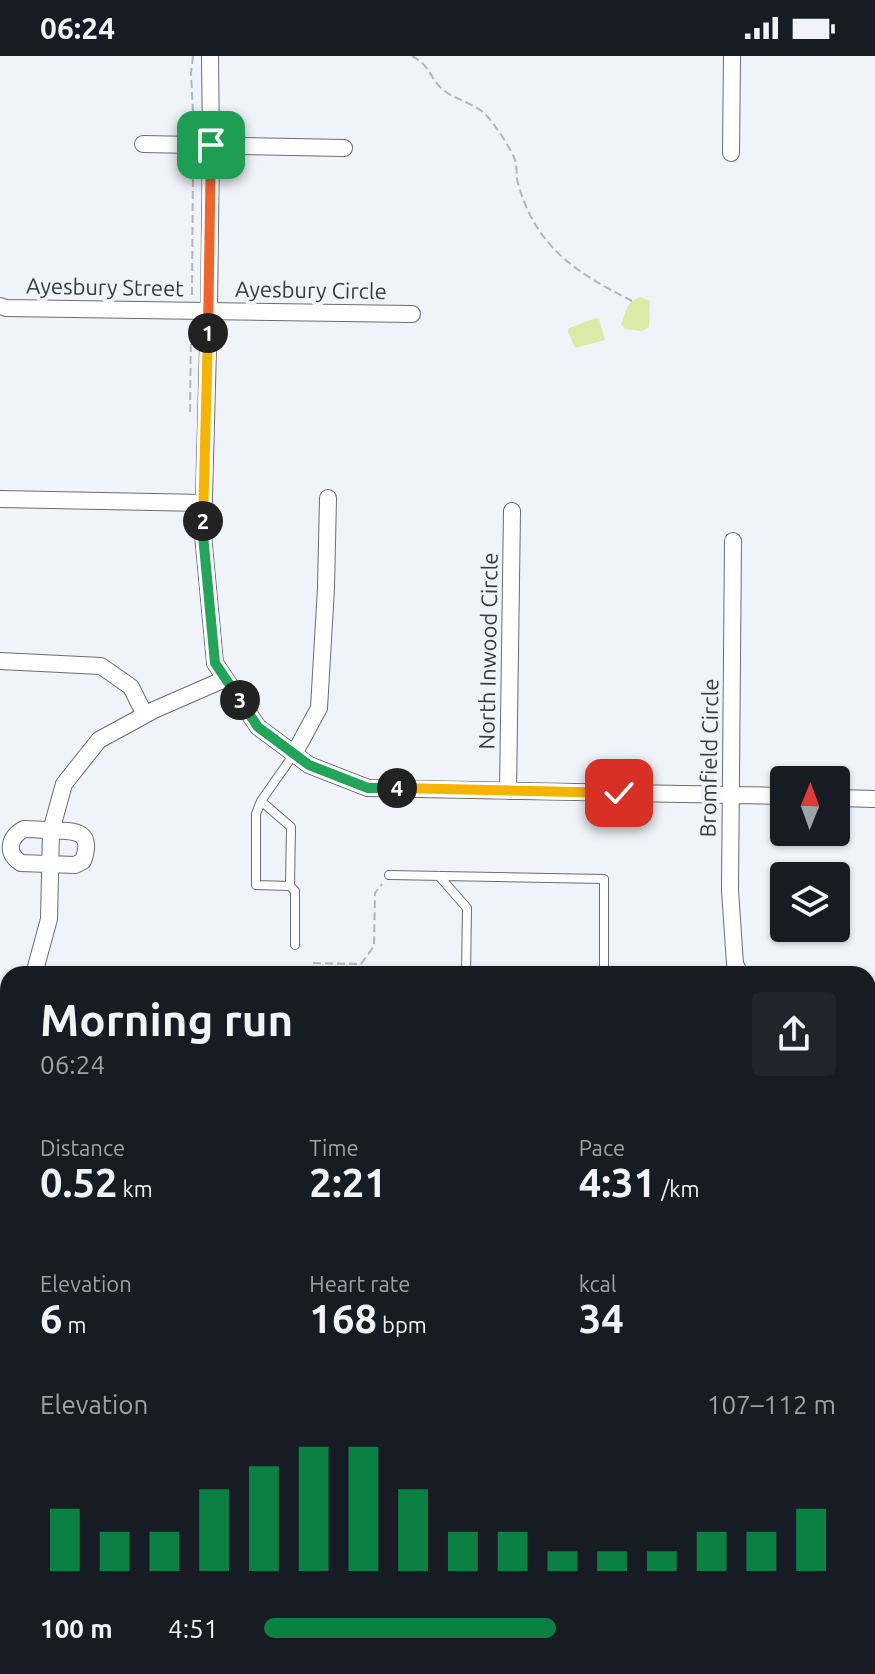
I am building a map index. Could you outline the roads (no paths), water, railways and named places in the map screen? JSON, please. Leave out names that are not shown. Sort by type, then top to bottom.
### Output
[{"type":"street","points":[[210,56],[209,311],[203,535],[215,663],[258,727],[309,765],[368,788],[770,796]]},
{"type":"street","points":[[731,153],[732,56]]},
{"type":"street","points":[[143,144],[344,148]]},
{"type":"street","name":"Ayesbury Street","points":[[0,306],[209,311]]},
{"type":"street","name":"Ayesbury Circle","points":[[209,311],[412,314]]},
{"type":"street","points":[[294,754],[319,708],[328,498]]},
{"type":"street","points":[[0,499],[204,503]]},
{"type":"street","name":"North Inwood Circle","points":[[508,791],[512,511]]},
{"type":"street","name":"Bromfield Circle","points":[[733,541],[730,890],[736,966]]},
{"type":"street","points":[[0,661],[101,666],[131,687],[145,715]]},
{"type":"street","points":[[36,966],[49,919],[51,831],[64,784],[99,740],[145,715],[225,679]]},
{"type":"street","points":[[850,798],[875,799]]},
{"type":"street","points":[[24,829],[51,831],[81,834],[86,840],[83,861],[75,865],[21,863],[10,853],[15,834],[24,829]]},
{"type":"street","points":[[364,1674],[385,1674]]},
{"type":"lane","points":[[294,754],[261,801],[256,814],[256,885],[290,886],[295,891],[295,945]]},
{"type":"lane","points":[[261,801],[291,827],[290,886]]},
{"type":"lane","points":[[389,875],[604,879],[604,966]]},
{"type":"lane","points":[[439,876],[467,908],[466,966]]}]
